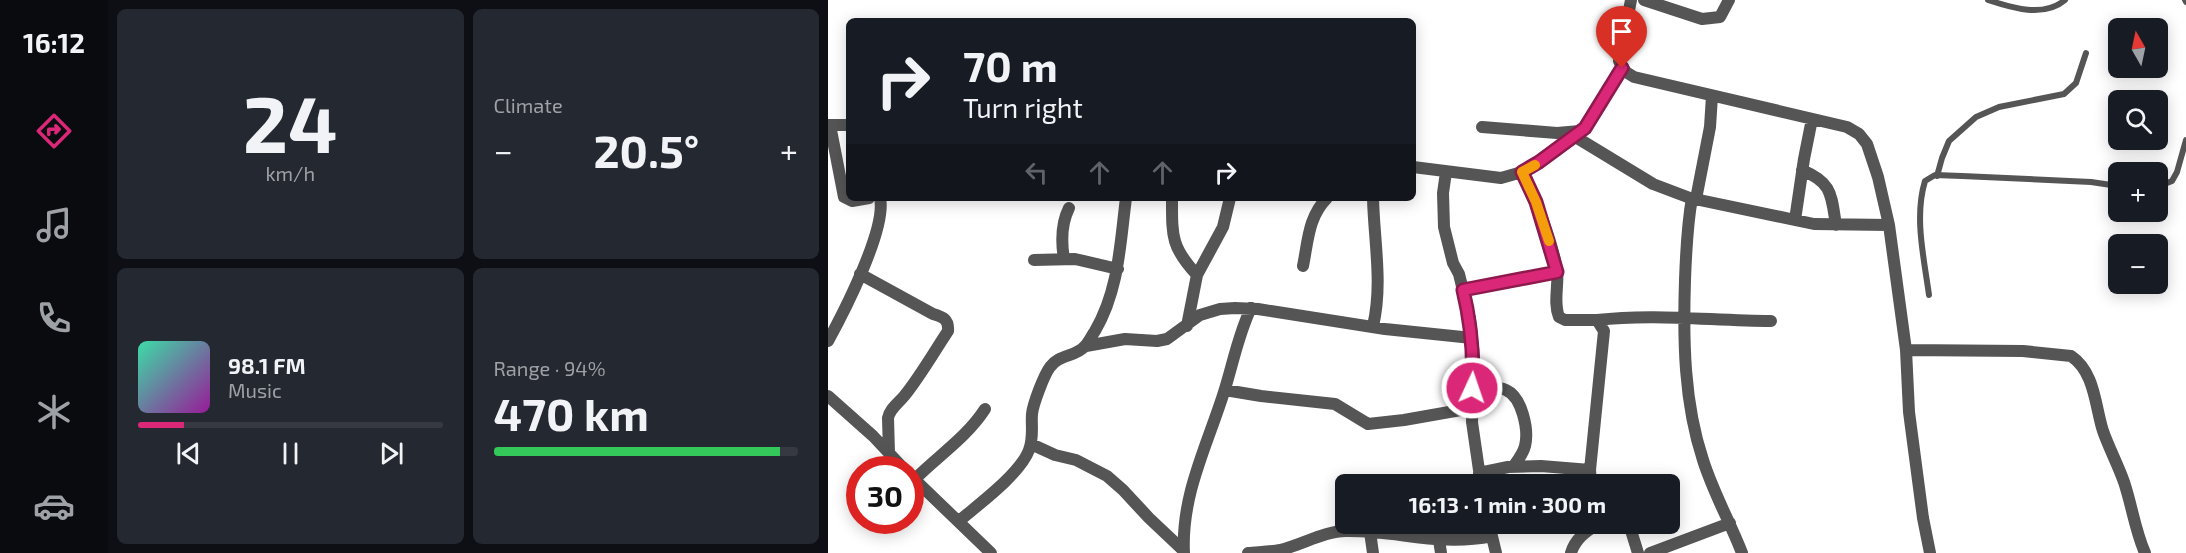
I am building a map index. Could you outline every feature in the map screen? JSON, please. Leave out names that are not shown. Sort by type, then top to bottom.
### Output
[{"type":"street","points":[[1631,0],[1619,61],[1622,68],[1634,77],[1847,128],[1859,134],[1867,144],[1878,177],[1889,225],[1906,350],[1910,412],[1923,518],[1930,553]]},
{"type":"street","points":[[1644,0],[1702,20],[1720,16],[1728,0]]},
{"type":"street","points":[[1416,167],[1501,178],[1522,172],[1585,128],[1622,68]]},
{"type":"street","points":[[1712,96],[1707,145],[1687,224],[1685,357],[1695,432],[1703,462],[1742,553]]},
{"type":"street","points":[[1795,220],[1812,119]]},
{"type":"street","points":[[846,125],[829,125],[846,198]]},
{"type":"street","points":[[1482,127],[1577,134],[1653,184],[1694,199],[1814,224],[1889,225]]},
{"type":"street","points":[[1802,170],[1815,175],[1830,191],[1836,225]]},
{"type":"street","points":[[1446,172],[1443,193],[1444,227],[1459,274],[1472,338],[1474,357],[1472,422],[1479,474]]},
{"type":"street","points":[[1522,172],[1536,202],[1557,272],[1556,305],[1559,316],[1565,320],[1597,320],[1626,316],[1771,321]]},
{"type":"street","points":[[828,340],[847,305],[860,274],[876,230],[881,211],[880,201]]},
{"type":"street","points":[[1086,346],[1112,294],[1118,269],[1126,201]]},
{"type":"street","points":[[1172,201],[1173,238],[1181,258],[1197,275]]},
{"type":"street","points":[[1186,326],[1197,275],[1223,227],[1229,201]]},
{"type":"street","points":[[1303,266],[1311,223],[1316,210],[1324,201]]},
{"type":"street","points":[[1373,201],[1378,284],[1373,326]]},
{"type":"street","points":[[1064,259],[1062,229],[1069,208]]},
{"type":"street","points":[[1034,260],[1074,260],[1118,269]]},
{"type":"street","points":[[1463,290],[1557,272]]},
{"type":"street","points":[[860,274],[933,314],[943,317],[948,324],[948,331],[921,373],[904,397],[889,412],[889,453]]},
{"type":"street","points":[[959,521],[982,503],[1022,464],[1034,433],[1032,413],[1050,366],[1062,357],[1086,346],[1125,339],[1156,341],[1167,339],[1200,315],[1220,309],[1251,309],[1472,338]]},
{"type":"street","points":[[1183,551],[1188,494],[1225,390],[1243,325],[1251,309]]},
{"type":"street","points":[[1590,474],[1604,331],[1597,320]]},
{"type":"street","points":[[1906,350],[2023,351],[2071,356],[2078,361],[2085,369],[2090,381],[2103,430],[2124,484],[2145,553]]},
{"type":"street","points":[[1472,388],[1507,390],[1516,400],[1526,432],[1525,446],[1513,467]]},
{"type":"street","points":[[1225,390],[1335,404],[1368,424],[1472,408]]},
{"type":"street","points":[[828,396],[892,456]]},
{"type":"street","points":[[924,468],[967,432],[985,409]]},
{"type":"street","points":[[1031,444],[1056,455],[1076,460],[1107,476],[1124,490],[1183,551]]},
{"type":"street","points":[[1494,474],[1513,467],[1590,470]]},
{"type":"street","points":[[924,488],[991,553]]},
{"type":"street","points":[[1650,553],[1730,523]]},
{"type":"street","points":[[1248,553],[1280,552],[1335,533]]},
{"type":"street","points":[[1370,534],[1373,553]]},
{"type":"street","points":[[1379,534],[1440,547],[1492,536],[1496,553]]},
{"type":"street","points":[[1571,553],[1573,545],[1582,534]]},
{"type":"street","points":[[1632,534],[1638,553]]},
{"type":"lane","points":[[1988,0],[2015,9],[2052,8],[2065,0]]},
{"type":"lane","points":[[1937,176],[1949,141],[1976,117],[1999,107],[2064,94],[2076,83],[2086,53]]},
{"type":"lane","points":[[2168,183],[2172,182],[2177,172],[2186,140]]},
{"type":"lane","points":[[1929,295],[1920,218],[1921,195],[1925,181],[1937,176],[2108,185]]},
{"type":"slow traffic","points":[[1535,165],[1522,172],[1536,202],[1549,241]]},
{"type":"route","points":[[1472,388],[1474,357],[1470,319],[1463,290],[1557,272],[1536,202],[1522,172],[1585,128],[1622,68]]}]
